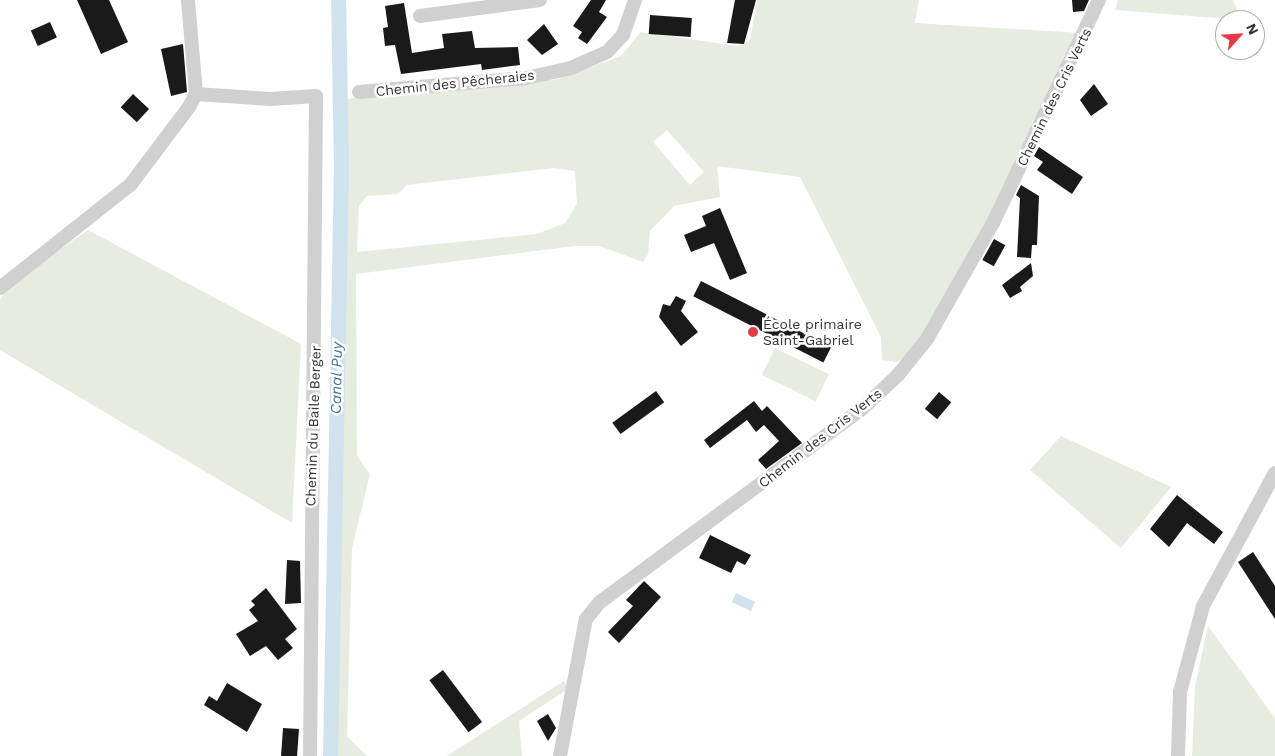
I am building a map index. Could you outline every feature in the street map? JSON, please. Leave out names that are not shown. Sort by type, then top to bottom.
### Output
[{"type":"street","points":[[0,288],[131,184],[196,94],[188,0]]},
{"type":"street","points":[[420,16],[540,0]]},
{"type":"street","name":"Chemin des Pêcheraies","points":[[359,92],[526,78],[570,68],[607,52],[618,40],[635,0]]},
{"type":"street","name":"Chemin des Cris Verts","points":[[560,756],[586,619],[600,602],[862,409],[898,375],[927,339],[993,222],[1100,0]]},
{"type":"street","name":"Chemin du Baile Berger","points":[[196,94],[261,99],[316,96],[310,756]]},
{"type":"street","points":[[1178,756],[1180,692],[1200,614],[1275,473]]},
{"type":"shaded area","points":[[757,0],[919,0],[915,23],[1080,33],[1015,160],[1004,193],[914,352],[897,362],[882,360],[881,337],[800,177],[717,166],[720,197],[674,206],[650,231],[648,254],[643,262],[600,246],[575,246],[356,274],[357,456],[370,474],[352,548],[347,736],[367,756],[333,756],[345,99],[558,79],[621,56],[641,32],[738,46],[750,40]],"holes":[[[667,130],[704,172],[690,185],[653,142]],[[554,168],[575,171],[577,204],[565,223],[537,234],[357,252],[359,206],[367,196],[398,194],[407,185]]]},
{"type":"shaded area","points":[[1118,0],[1233,0],[1237,10],[1215,10],[1215,18],[1115,10]]},
{"type":"shaded area","points":[[88,230],[301,344],[292,523],[0,350],[0,300],[12,283]]},
{"type":"shaded area","points":[[775,348],[829,374],[816,401],[762,375]]},
{"type":"shaded area","points":[[1061,436],[1171,487],[1121,548],[1030,470]]},
{"type":"shaded area","points":[[1208,626],[1275,718],[1275,756],[1192,756],[1195,687]]},
{"type":"shaded area","points":[[564,681],[568,689],[519,721],[522,756],[447,756]]},
{"type":"water","points":[[736,593],[755,602],[751,611],[732,602]]},
{"type":"building","points":[[77,0],[109,0],[128,42],[101,54]]},
{"type":"building","points":[[591,0],[606,0],[599,12],[607,17],[587,44],[578,38],[582,32],[573,26]]},
{"type":"building","points":[[735,0],[756,0],[744,44],[727,43]]},
{"type":"building","points":[[1072,0],[1089,0],[1084,11],[1073,12]]},
{"type":"building","points":[[404,3],[412,53],[444,48],[442,34],[472,31],[475,48],[518,47],[520,65],[482,70],[481,64],[401,74],[395,45],[385,46],[383,28],[388,27],[385,6]]},
{"type":"building","points":[[650,15],[692,18],[691,37],[649,34]]},
{"type":"building","points":[[50,22],[57,38],[38,46],[31,31]]},
{"type":"building","points":[[544,24],[558,44],[542,55],[527,40]]},
{"type":"building","points":[[183,44],[187,92],[171,96],[161,49]]},
{"type":"building","points":[[1094,84],[1108,104],[1091,116],[1080,100]]},
{"type":"building","points":[[133,94],[149,109],[137,122],[121,107]]},
{"type":"building","points":[[1039,147],[1083,177],[1072,194],[1037,170],[1043,162],[1034,156]]},
{"type":"building","points":[[1021,185],[1039,196],[1037,245],[1032,245],[1031,258],[1017,257],[1020,198],[1016,195]]},
{"type":"building","points":[[720,208],[747,273],[730,280],[714,243],[691,252],[684,235],[706,226],[702,216]]},
{"type":"building","points":[[994,239],[1005,245],[994,266],[982,260]]},
{"type":"building","points":[[1031,263],[1033,276],[1020,287],[1022,291],[1010,298],[1002,285]]},
{"type":"building","points":[[701,281],[831,347],[823,362],[693,296]]},
{"type":"building","points":[[676,296],[686,301],[681,311],[698,332],[681,346],[659,317],[663,304],[670,306]]},
{"type":"building","points":[[656,391],[664,402],[621,434],[612,423]]},
{"type":"building","points":[[939,392],[951,402],[937,419],[925,409]]},
{"type":"building","points":[[754,401],[762,411],[767,406],[802,443],[766,469],[758,460],[779,441],[764,425],[756,432],[747,420],[710,448],[704,440]]},
{"type":"building","points":[[1177,495],[1223,532],[1214,544],[1187,523],[1169,547],[1150,529]]},
{"type":"building","points":[[710,535],[751,555],[745,565],[737,561],[731,573],[699,558]]},
{"type":"building","points":[[1253,552],[1275,586],[1275,619],[1238,562]]},
{"type":"building","points":[[287,560],[300,561],[301,603],[285,604]]},
{"type":"building","points":[[644,581],[661,597],[619,643],[608,632],[633,606],[626,600]]},
{"type":"building","points":[[266,588],[297,629],[285,639],[293,648],[278,660],[266,646],[250,656],[236,634],[258,621],[249,610],[255,605],[251,601]]},
{"type":"building","points":[[443,670],[482,722],[469,732],[429,680]]},
{"type":"building","points":[[227,683],[262,704],[247,732],[204,705],[209,696],[217,701]]},
{"type":"building","points":[[548,714],[556,728],[548,741],[537,721]]},
{"type":"building","points":[[283,728],[299,729],[297,756],[281,756]]},
{"type":"waterway","name":"Canal Puy","points":[[330,756],[341,167],[338,0]]},
{"type":"place","name":"École primaire Saint-Gabriel","points":[[753,332]]}]
